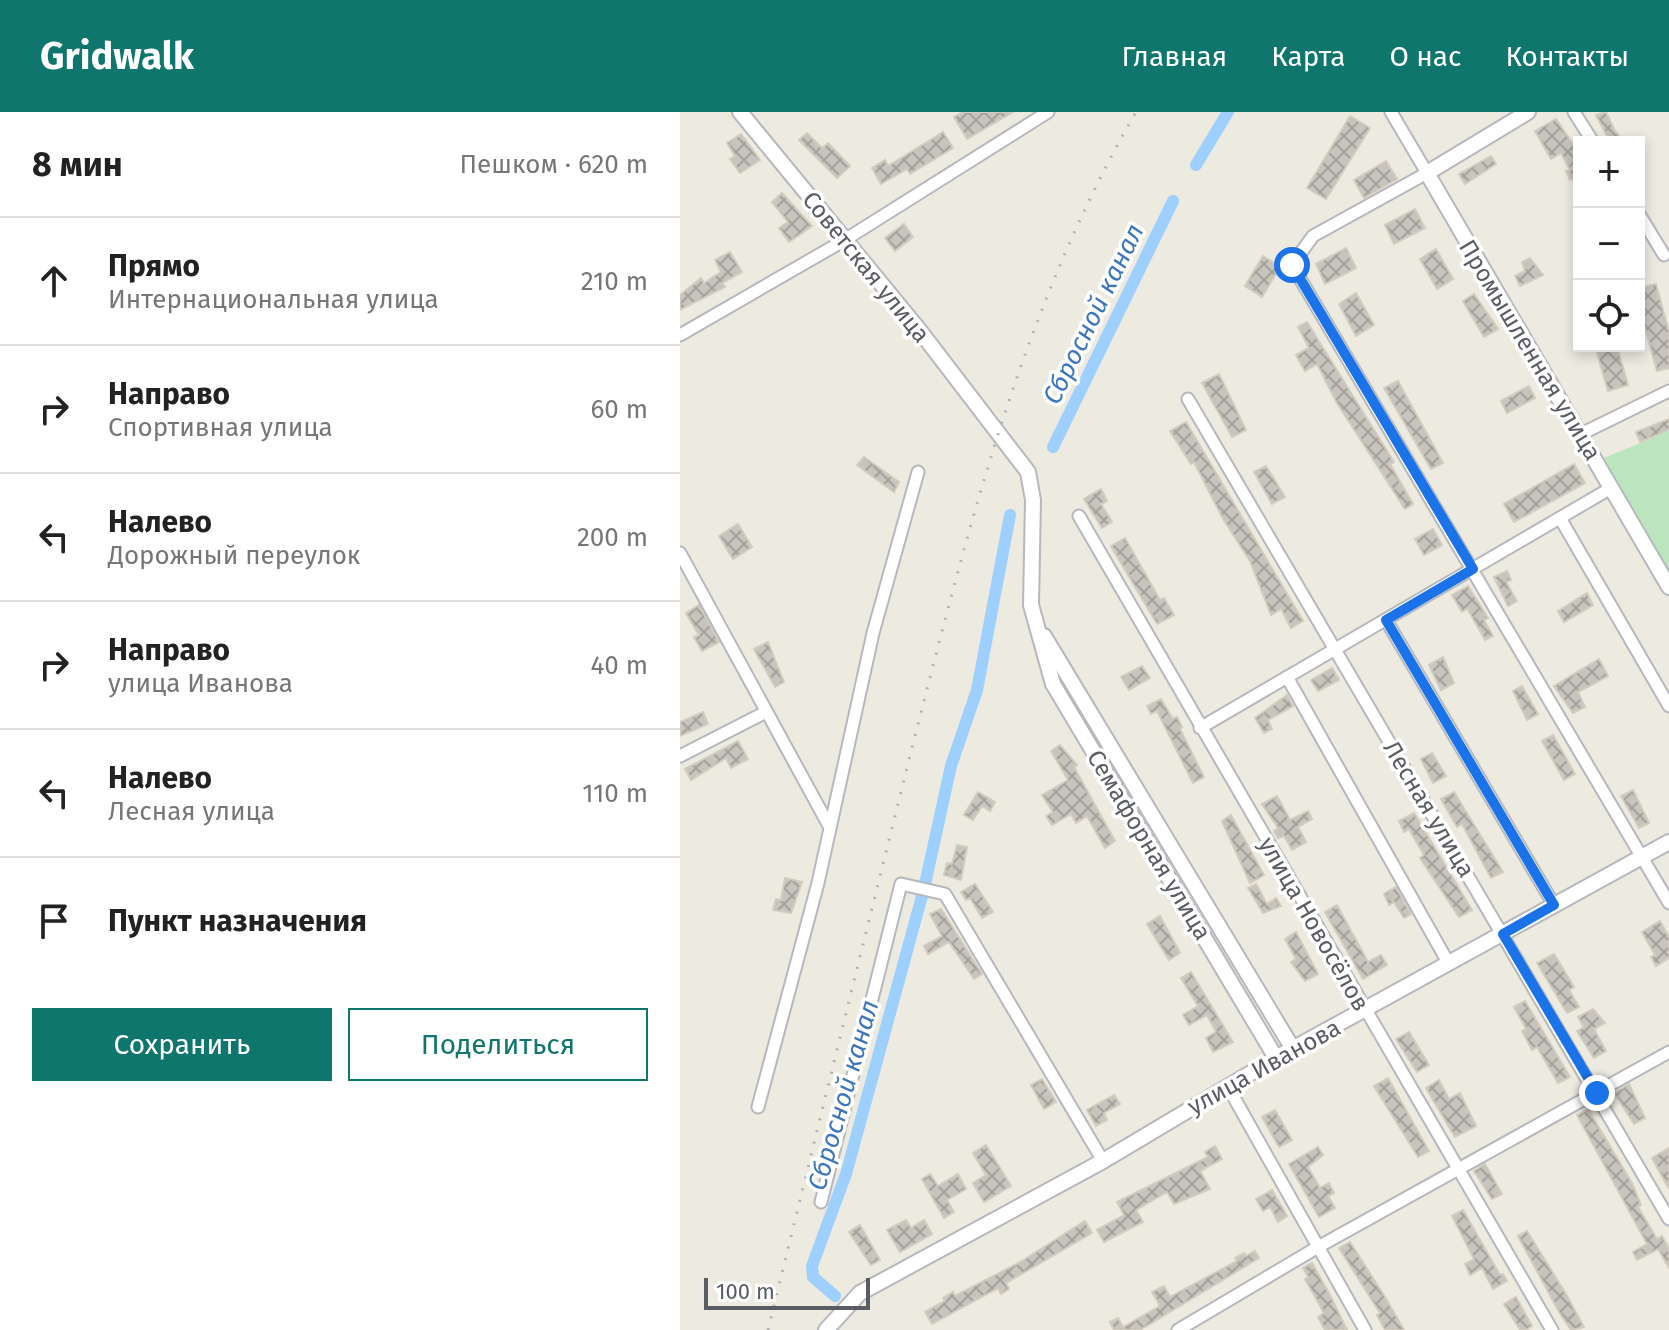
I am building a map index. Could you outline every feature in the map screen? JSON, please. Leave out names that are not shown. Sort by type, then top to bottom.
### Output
[{"type":"street","name":"Советская улица","points":[[740,112],[920,331],[990,425]]},
{"type":"street","points":[[680,335],[843,241],[1048,112]]},
{"type":"street","name":"Промышленная улица","points":[[1391,112],[1669,587]]},
{"type":"street","points":[[1528,112],[1313,236],[1292,265],[1669,903]]},
{"type":"street","points":[[1574,112],[1589,136]]},
{"type":"street","points":[[1645,224],[1664,255]]},
{"type":"street","points":[[1581,434],[1669,391]]},
{"type":"street","name":"Лесная улица","points":[[1188,399],[1669,1219]]},
{"type":"street","name":"Семафорная улица","points":[[990,425],[1028,472],[1033,500],[1031,605],[1053,684],[1276,1058]]},
{"type":"street","points":[[758,1107],[818,883],[828,824],[873,633],[918,472]]},
{"type":"street","points":[[1200,728],[1611,488]]},
{"type":"street","name":"улица Новосёлов","points":[[1079,516],[1364,1012],[1552,1330]]},
{"type":"street","points":[[1560,518],[1669,706]]},
{"type":"street","points":[[680,553],[828,824]]},
{"type":"street","points":[[1386,620],[1554,905]]},
{"type":"street","name":"Семафорная улица","points":[[1037,626],[1069,674],[1293,1049]]},
{"type":"street","points":[[1053,684],[1057,669],[1069,674]]},
{"type":"street","points":[[1287,677],[1449,964]]},
{"type":"street","points":[[680,756],[766,712]]},
{"type":"street","name":"улица Иванова","points":[[826,1330],[860,1293],[1103,1161],[1276,1058],[1669,842]]},
{"type":"street","points":[[821,1202],[901,884],[945,894],[1103,1161]]},
{"type":"street","points":[[1178,1330],[1318,1247],[1669,1052]]},
{"type":"street","points":[[1228,1087],[1365,1330]]},
{"type":"green space","points":[[1669,431],[1669,574],[1604,458]]},
{"type":"building","points":[[963,112],[1013,112],[967,139],[954,117]]},
{"type":"building","points":[[1606,112],[1619,136],[1607,136],[1596,115]]},
{"type":"building","points":[[1350,116],[1370,128],[1326,199],[1307,188]]},
{"type":"building","points":[[1556,119],[1573,144],[1573,179],[1570,180],[1566,171],[1570,170],[1561,153],[1551,159],[1535,131]]},
{"type":"building","points":[[943,132],[953,148],[910,174],[907,169],[881,184],[872,168],[885,160],[888,166]]},
{"type":"building","points":[[807,133],[822,148],[828,143],[850,166],[837,178],[799,140]]},
{"type":"building","points":[[741,134],[760,160],[740,173],[730,159],[735,156],[727,143]]},
{"type":"building","points":[[1491,156],[1496,164],[1465,184],[1459,174]]},
{"type":"building","points":[[1386,161],[1397,179],[1364,198],[1354,180]]},
{"type":"building","points":[[782,193],[812,226],[789,242],[779,228],[788,222],[772,202]]},
{"type":"building","points":[[1415,209],[1425,228],[1394,244],[1385,225]]},
{"type":"building","points":[[904,224],[913,237],[895,251],[885,238]]},
{"type":"building","points":[[1346,248],[1356,268],[1325,284],[1316,264]]},
{"type":"building","points":[[1436,249],[1453,279],[1437,289],[1420,259]]},
{"type":"building","points":[[730,252],[742,272],[722,283],[725,287],[680,310],[680,295],[701,278],[704,283],[721,272],[715,260]]},
{"type":"building","points":[[1263,256],[1280,267],[1262,297],[1245,286]]},
{"type":"building","points":[[1530,258],[1543,275],[1520,286],[1515,276],[1525,271],[1522,262]]},
{"type":"building","points":[[1656,284],[1669,332],[1669,368],[1657,371],[1645,328],[1645,287]]},
{"type":"building","points":[[1356,293],[1374,325],[1356,336],[1339,304]]},
{"type":"building","points":[[1474,294],[1498,329],[1484,337],[1463,301]]},
{"type":"building","points":[[1307,322],[1394,462],[1390,464],[1413,504],[1405,509],[1337,403],[1317,364],[1305,371],[1296,355],[1309,348],[1298,327]]},
{"type":"building","points":[[1597,352],[1619,352],[1628,385],[1608,391]]},
{"type":"building","points":[[1219,374],[1246,430],[1232,437],[1202,383]]},
{"type":"building","points":[[1398,381],[1443,463],[1431,469],[1384,388]]},
{"type":"building","points":[[1529,386],[1535,398],[1507,413],[1501,401]]},
{"type":"building","points":[[1669,419],[1669,430],[1640,442],[1636,432]]},
{"type":"building","points":[[1186,422],[1303,621],[1291,628],[1281,609],[1271,615],[1250,561],[1223,519],[1194,462],[1191,464],[1170,431]]},
{"type":"building","points":[[864,457],[899,482],[894,492],[857,465]]},
{"type":"building","points":[[1574,464],[1585,483],[1514,522],[1504,504]]},
{"type":"building","points":[[1266,466],[1285,497],[1272,504],[1254,472]]},
{"type":"building","points":[[1101,489],[1107,501],[1101,504],[1112,522],[1102,528],[1084,499]]},
{"type":"building","points":[[738,524],[752,547],[733,559],[719,536]]},
{"type":"building","points":[[1433,529],[1442,545],[1424,555],[1415,539]]},
{"type":"building","points":[[1125,538],[1160,600],[1164,598],[1174,615],[1157,624],[1111,546]]},
{"type":"building","points":[[1507,571],[1511,580],[1506,582],[1517,601],[1508,606],[1494,577]]},
{"type":"building","points":[[1468,586],[1488,618],[1484,620],[1493,636],[1485,640],[1467,608],[1462,612],[1452,595]]},
{"type":"building","points":[[1587,593],[1593,605],[1564,622],[1558,611]]},
{"type":"building","points":[[699,605],[719,642],[702,651],[694,637],[699,635],[686,613]]},
{"type":"building","points":[[768,642],[784,682],[775,687],[754,649]]},
{"type":"building","points":[[1443,657],[1454,683],[1441,690],[1429,665]]},
{"type":"building","points":[[1599,659],[1608,676],[1578,692],[1585,707],[1573,713],[1554,686]]},
{"type":"building","points":[[1142,666],[1150,678],[1129,690],[1121,677]]},
{"type":"building","points":[[1332,668],[1339,680],[1318,691],[1311,680]]},
{"type":"building","points":[[1522,686],[1538,714],[1527,720],[1513,691]]},
{"type":"building","points":[[1287,695],[1293,706],[1268,720],[1272,729],[1264,733],[1255,718]]},
{"type":"building","points":[[1161,699],[1173,719],[1177,717],[1204,777],[1193,783],[1157,711],[1151,714],[1147,706]]},
{"type":"building","points":[[703,712],[708,724],[680,736],[680,722]]},
{"type":"building","points":[[1553,735],[1575,774],[1564,780],[1542,741]]},
{"type":"building","points":[[738,741],[748,759],[731,768],[726,758],[691,780],[685,769]]},
{"type":"building","points":[[1060,745],[1077,765],[1074,767],[1115,841],[1105,848],[1087,816],[1076,823],[1071,814],[1052,825],[1046,816],[1053,812],[1042,795],[1068,780],[1051,751]]},
{"type":"building","points":[[1432,753],[1446,776],[1433,783],[1421,759]]},
{"type":"building","points":[[1633,790],[1649,823],[1639,828],[1621,796]]},
{"type":"building","points":[[978,792],[995,802],[990,811],[982,806],[973,820],[964,815]]},
{"type":"building","points":[[1454,792],[1503,872],[1491,878],[1462,824],[1457,827],[1441,799]]},
{"type":"building","points":[[1277,796],[1290,820],[1308,811],[1312,819],[1298,827],[1306,842],[1292,850],[1284,836],[1278,838],[1274,831],[1278,828],[1262,804]]},
{"type":"building","points":[[1414,813],[1472,910],[1459,917],[1420,858],[1424,855],[1409,829],[1404,832],[1399,821]]},
{"type":"building","points":[[1231,815],[1264,875],[1250,883],[1222,821]]},
{"type":"building","points":[[957,845],[967,847],[961,880],[944,875],[947,863],[952,864]]},
{"type":"building","points":[[785,878],[802,882],[791,913],[773,910],[776,899],[781,900]]},
{"type":"building","points":[[975,884],[993,912],[982,918],[970,898],[966,900],[961,892]]},
{"type":"building","points":[[1256,884],[1267,904],[1276,898],[1281,906],[1263,913],[1248,888]]},
{"type":"building","points":[[1396,887],[1411,914],[1404,918],[1394,902],[1389,905],[1384,894]]},
{"type":"building","points":[[1337,905],[1368,962],[1381,955],[1387,965],[1363,979],[1325,912]]},
{"type":"building","points":[[941,909],[982,974],[974,979],[949,942],[928,954],[924,946],[942,936],[930,914]]},
{"type":"building","points":[[1160,916],[1180,953],[1169,960],[1147,924]]},
{"type":"building","points":[[1660,921],[1669,937],[1669,958],[1656,966],[1651,957],[1655,955],[1642,932]]},
{"type":"building","points":[[1296,932],[1318,974],[1305,981],[1291,962],[1296,959],[1285,939]]},
{"type":"building","points":[[1554,954],[1574,987],[1569,990],[1579,1007],[1567,1013],[1537,963]]},
{"type":"building","points":[[1191,972],[1233,1042],[1213,1052],[1206,1038],[1216,1032],[1207,1015],[1189,1025],[1183,1015],[1198,1006],[1181,978]]},
{"type":"building","points":[[1525,1001],[1570,1077],[1558,1083],[1537,1047],[1532,1050],[1522,1031],[1526,1029],[1514,1007]]},
{"type":"building","points":[[1593,1009],[1605,1023],[1594,1029],[1606,1051],[1594,1058],[1577,1031],[1584,1027],[1578,1017]]},
{"type":"building","points":[[1409,1032],[1429,1065],[1417,1072],[1396,1039]]},
{"type":"building","points":[[1388,1078],[1429,1151],[1418,1157],[1374,1086]]},
{"type":"building","points":[[1042,1079],[1056,1102],[1044,1109],[1031,1085]]},
{"type":"building","points":[[1439,1080],[1449,1099],[1460,1093],[1476,1126],[1455,1137],[1426,1088]]},
{"type":"building","points":[[1629,1084],[1645,1118],[1634,1124],[1614,1093]]},
{"type":"building","points":[[1114,1095],[1120,1104],[1104,1113],[1107,1120],[1096,1126],[1087,1110]]},
{"type":"building","points":[[1588,1109],[1632,1183],[1641,1205],[1638,1207],[1657,1239],[1662,1236],[1669,1249],[1669,1268],[1658,1249],[1637,1260],[1633,1252],[1647,1244],[1577,1115]]},
{"type":"building","points":[[1275,1110],[1292,1140],[1279,1147],[1262,1117]]},
{"type":"building","points":[[986,1145],[1011,1186],[984,1202],[973,1183],[986,1175],[973,1153]]},
{"type":"building","points":[[1215,1146],[1222,1159],[1200,1171],[1210,1189],[1174,1204],[1167,1192],[1136,1210],[1143,1222],[1104,1242],[1097,1230],[1124,1215],[1117,1202],[1208,1157],[1205,1152]]},
{"type":"building","points":[[1318,1147],[1323,1155],[1308,1167],[1320,1188],[1329,1183],[1334,1193],[1328,1196],[1335,1208],[1319,1217],[1289,1164]]},
{"type":"building","points":[[1669,1148],[1669,1189],[1652,1158]]},
{"type":"building","points":[[1485,1164],[1502,1194],[1492,1199],[1474,1171]]},
{"type":"building","points":[[930,1174],[938,1186],[958,1174],[966,1189],[947,1200],[954,1212],[944,1218],[922,1179]]},
{"type":"building","points":[[1272,1190],[1287,1216],[1278,1222],[1270,1207],[1263,1211],[1256,1199]]},
{"type":"building","points":[[1463,1210],[1500,1275],[1503,1274],[1507,1281],[1493,1289],[1482,1268],[1470,1275],[1465,1264],[1474,1259],[1452,1216]]},
{"type":"building","points":[[906,1220],[911,1228],[924,1220],[932,1234],[900,1252],[887,1230]]},
{"type":"building","points":[[1085,1221],[1092,1233],[1006,1283],[1009,1289],[1001,1294],[998,1288],[932,1324],[925,1312],[945,1301],[943,1298],[953,1292],[955,1296],[1022,1261]]},
{"type":"building","points":[[860,1225],[880,1260],[871,1265],[849,1232]]},
{"type":"building","points":[[1527,1231],[1584,1327],[1571,1330],[1559,1312],[1518,1236]]},
{"type":"building","points":[[1350,1242],[1404,1330],[1385,1330],[1377,1315],[1380,1313],[1339,1248]]},
{"type":"building","points":[[1255,1251],[1259,1258],[1140,1330],[1114,1330],[1110,1322],[1118,1318],[1123,1327],[1160,1306],[1152,1292],[1164,1286],[1170,1297],[1237,1261],[1235,1258],[1244,1253],[1246,1256]]},
{"type":"building","points":[[1312,1263],[1347,1330],[1325,1330],[1318,1317],[1324,1313],[1305,1279],[1308,1277],[1303,1268]]},
{"type":"building","points":[[1516,1297],[1532,1326],[1526,1330],[1520,1330],[1504,1304]]},
{"type":"waterway","name":"Сбросной канал","points":[[1196,165],[1228,112]]},
{"type":"waterway","name":"Сбросной канал","points":[[1053,447],[1173,201]]},
{"type":"waterway","name":"Сбросной канал","points":[[925,884],[951,766],[977,690],[1010,515]]},
{"type":"waterway","name":"Сбросной канал","points":[[835,1296],[813,1277],[812,1266],[846,1174],[922,896]]},
{"type":"railway","points":[[768,1330],[916,732],[980,493],[1032,337],[1062,260],[1136,112]]},
{"type":"route","points":[[1292,265],[1473,569],[1386,620],[1554,905],[1503,934],[1597,1093]]}]
